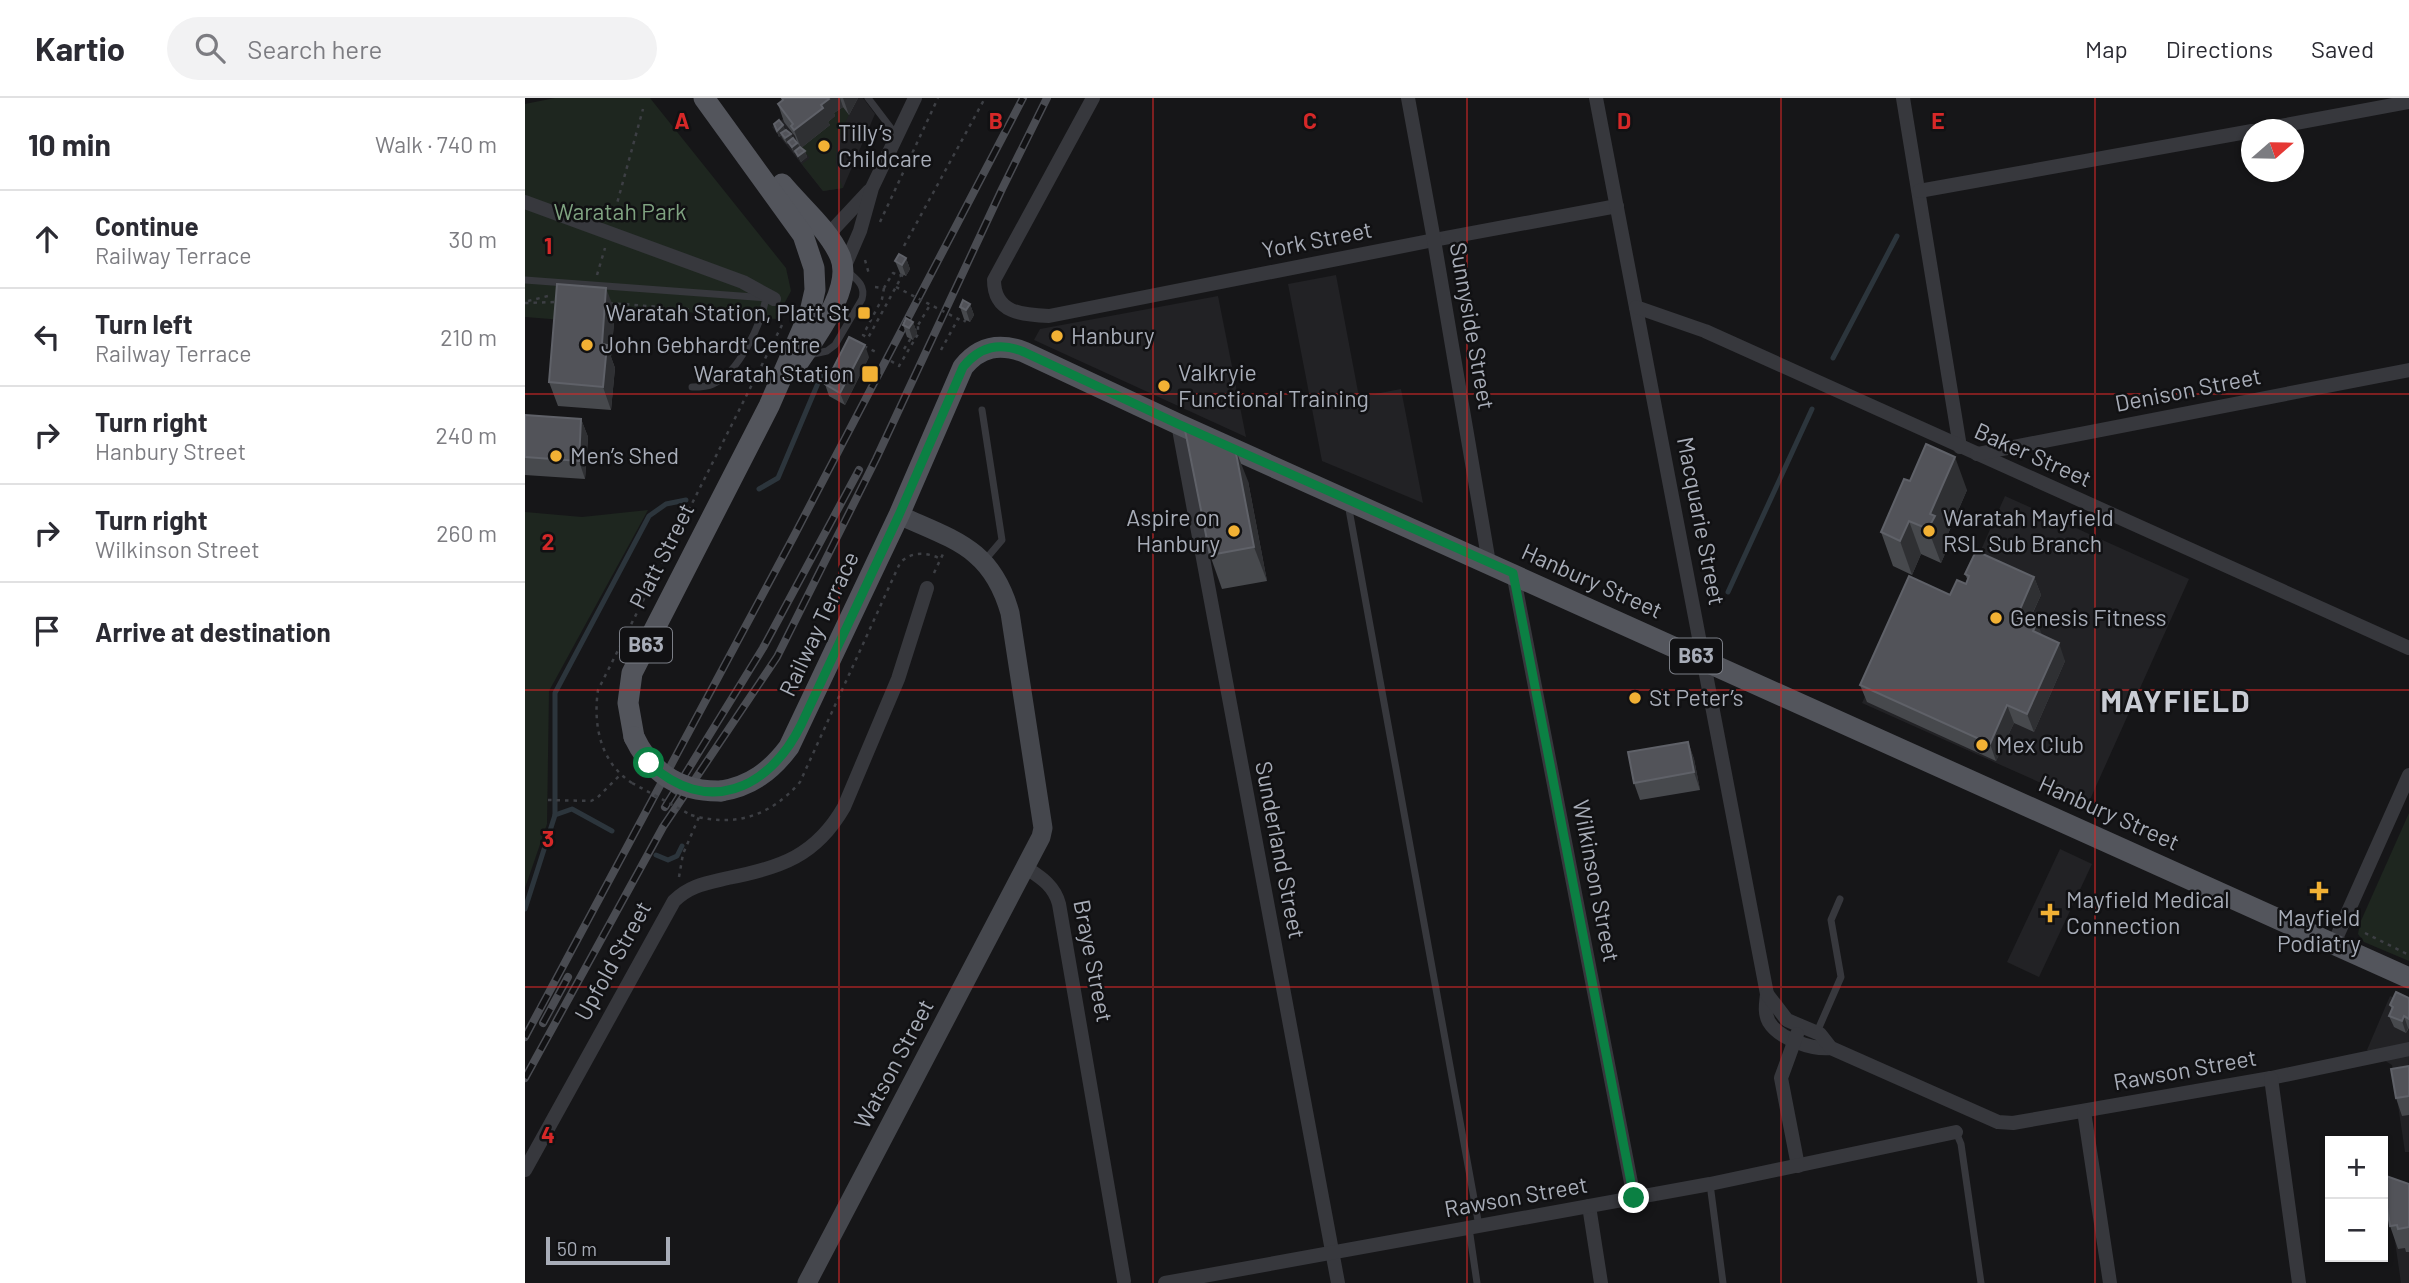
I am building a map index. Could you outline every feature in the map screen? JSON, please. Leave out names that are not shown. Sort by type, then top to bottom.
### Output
[{"type":"main road","name":"B63","points":[[704,98],[805,240],[814,268],[814,316]]},
{"type":"main road","points":[[712,98],[827,236],[844,268]]},
{"type":"main road","points":[[814,316],[826,276],[823,246],[827,236]]},
{"type":"main road","name":"B63","points":[[814,316],[843,282],[844,268]]},
{"type":"main road","name":"Platt Street","points":[[769,406],[803,356],[814,316]]},
{"type":"main road","name":"Platt Street","points":[[633,737],[628,703],[632,673],[814,316]]},
{"type":"main road","name":"Hanbury Street","points":[[981,351],[995,346],[1016,349],[2409,978]]},
{"type":"main road","name":"Railway Terrace","points":[[633,737],[649,763],[671,781],[696,789],[721,791],[744,786],[773,766],[789,747],[899,515],[959,375],[969,360],[981,351]]},
{"type":"street","points":[[844,268],[860,231],[872,188],[915,98]]},
{"type":"street","name":"York Street","points":[[1093,98],[994,280],[994,295],[1003,306],[1025,316],[1049,316],[1617,206]]},
{"type":"street","name":"Sunnyside Street","points":[[1408,98],[1489,562]]},
{"type":"street","name":"Macquarie Street","points":[[1596,98],[1767,994],[1765,1012],[1770,1025],[1794,1041]]},
{"type":"street","points":[[1903,98],[1960,447]]},
{"type":"street","points":[[2304,122],[2409,103]]},
{"type":"street","points":[[1919,191],[2241,133]]},
{"type":"street","points":[[827,236],[872,188]]},
{"type":"street","points":[[525,202],[743,282],[774,299]]},
{"type":"street","name":"Baker Street","points":[[1636,307],[1705,331],[2409,648]]},
{"type":"street","name":"Denison Street","points":[[1977,454],[2409,370]]},
{"type":"street","name":"Sunderland Street","points":[[1178,424],[1338,1283]]},
{"type":"street","points":[[899,515],[950,538],[984,561],[1001,585],[1010,612],[1044,818],[1041,838],[1025,867]]},
{"type":"street","name":"Wilkinson Street","points":[[1513,573],[1634,1198]]},
{"type":"street","name":"Upfold Street","points":[[525,1170],[668,908],[684,891],[701,884],[765,871],[785,864],[811,847],[833,824],[844,807],[898,679],[927,588]]},
{"type":"street","points":[[2334,943],[2409,775]]},
{"type":"street","name":"Braye Street","points":[[1025,867],[1047,883],[1059,904],[1123,1282]]},
{"type":"street","name":"Watson Street","points":[[807,1283],[1025,867]]},
{"type":"street","name":"Macquarie Street","points":[[1767,994],[1787,1020],[1817,1033]]},
{"type":"street","points":[[1798,1167],[1781,1078],[1800,1026]]},
{"type":"street","points":[[1817,1033],[1831,1048]]},
{"type":"street","points":[[1794,1041],[1817,1049],[1831,1048]]},
{"type":"street","name":"Rawson Street","points":[[1831,1048],[1998,1122],[2013,1123],[2271,1078],[2409,1049]]},
{"type":"street","points":[[2271,1078],[2299,1283]]},
{"type":"street","points":[[2084,1111],[2110,1283]]},
{"type":"street","name":"Rawson Street","points":[[1165,1283],[1221,1278],[1332,1253],[1798,1167],[1956,1132]]},
{"type":"street","points":[[1589,1206],[1601,1283]]},
{"type":"lane","points":[[867,98],[897,136]]},
{"type":"lane","points":[[803,356],[827,351],[833,347],[862,299],[863,287],[844,268]]},
{"type":"lane","points":[[525,280],[766,298],[763,315],[725,377],[708,386],[692,387]]},
{"type":"lane","points":[[982,410],[1002,540],[984,561]]},
{"type":"lane","points":[[1348,501],[1474,1227],[1477,1283]]},
{"type":"lane","points":[[1817,1033],[1841,977],[1831,920],[1840,899]]},
{"type":"lane","points":[[1956,1132],[1961,1144],[1981,1283]]},
{"type":"lane","points":[[1710,1184],[1723,1283]]},
{"type":"path","points":[[876,229],[938,98]]},
{"type":"path","points":[[904,246],[985,98]]},
{"type":"path","points":[[594,285],[643,109]]},
{"type":"path","points":[[865,255],[866,268],[871,277]]},
{"type":"path","points":[[870,336],[863,335],[883,299],[884,288],[893,273],[900,276],[905,271],[870,336],[863,345],[876,352]]},
{"type":"path","points":[[873,282],[875,289],[884,288]]},
{"type":"path","points":[[896,287],[964,322],[969,317],[967,326]]},
{"type":"path","points":[[525,303],[564,302]]},
{"type":"path","points":[[603,303],[763,315]]},
{"type":"path","points":[[904,349],[930,305]]},
{"type":"path","points":[[941,350],[958,319]]},
{"type":"path","points":[[891,361],[899,366],[918,334],[918,326]]},
{"type":"path","points":[[548,800],[591,801],[621,774]]},
{"type":"path","points":[[632,783],[691,815]]},
{"type":"path","points":[[684,891],[679,878],[683,854],[699,817]]},
{"type":"path","points":[[2365,933],[2409,955]]},
{"type":"shaded area","name":"Tilly’s Childcare","points":[[811,98],[863,98],[875,114],[843,188],[823,191],[772,127]]},
{"type":"shaded area","points":[[1336,275],[1359,397],[1401,389],[1423,503],[1322,461],[1288,284]]},
{"type":"shaded area","points":[[1218,296],[1246,437],[1034,340],[1040,329]]},
{"type":"shaded area","points":[[2005,496],[2189,579],[2088,804],[1862,703],[1913,590],[1955,608]]},
{"type":"shaded area","name":"Mayfield Medical Connection","points":[[2060,849],[2092,864],[2039,977],[2007,962]]},
{"type":"shaded area","points":[[2390,996],[2409,1004],[2409,1152],[2405,1152],[2392,1065],[2367,1050]]},
{"type":"shaded area","points":[[2409,1204],[2409,1283],[2401,1283],[2390,1206]]},
{"type":"green space","name":"Waratah Park","points":[[555,98],[650,98],[786,268],[791,291],[776,319],[565,303],[563,320],[525,317],[525,104]]},
{"type":"green space","points":[[843,107],[849,115],[840,135],[836,157],[837,171],[843,188],[823,191],[802,164],[810,158],[801,148],[829,125],[827,122],[835,117],[833,114]]},
{"type":"green space","points":[[648,510],[549,691],[547,824],[525,888],[525,512],[582,517]]},
{"type":"green space","points":[[2409,813],[2409,961],[2364,942],[2358,934],[2360,923]]},
{"type":"building","points":[[782,98],[829,99],[821,105],[823,108],[794,130],[791,126],[793,124],[778,104]]},
{"type":"building","points":[[779,120],[783,125],[777,131],[774,124]]},
{"type":"building","points":[[786,130],[791,134],[785,138],[781,133]]},
{"type":"building","points":[[793,138],[797,143],[792,147],[788,142]]},
{"type":"building","points":[[800,147],[805,151],[798,156],[795,151]]},
{"type":"building","points":[[899,254],[906,258],[902,265],[895,261]]},
{"type":"building","name":"John Gebhardt Centre","points":[[557,284],[606,288],[602,344],[607,345],[603,387],[549,382]]},
{"type":"building","points":[[963,300],[970,304],[966,310],[960,307]]},
{"type":"building","points":[[906,318],[913,322],[909,328],[903,325]]},
{"type":"building","points":[[849,337],[865,345],[840,393],[825,384]]},
{"type":"building","points":[[525,415],[581,419],[579,461],[525,457]]},
{"type":"building","name":"Aspire on Hanbury","points":[[1184,425],[1235,448],[1254,547],[1210,555]]},
{"type":"building","points":[[1926,444],[1955,457],[1930,514],[1935,516],[1928,529],[1909,521],[1900,541],[1881,532],[1904,479],[1910,481]]},
{"type":"building","points":[[1976,551],[2034,577],[2018,614],[2037,622],[2033,631],[2059,643],[2027,714],[2007,705],[1990,744],[1860,685],[1909,576],[1950,595],[1957,580],[1966,584],[1969,576],[1965,574]]},
{"type":"building","points":[[1688,742],[1694,772],[1634,783],[1628,752]]},
{"type":"building","points":[[2396,992],[2409,998],[2409,1019],[2404,1016],[2402,1021],[2389,1016],[2393,1007],[2390,1005]]},
{"type":"building","points":[[2409,1066],[2409,1096],[2396,1098],[2391,1069]]},
{"type":"building","points":[[2388,1177],[2409,1184],[2409,1227],[2398,1229],[2397,1225],[2390,1226]]},
{"type":"waterway","points":[[1833,358],[1897,236]]},
{"type":"waterway","points":[[759,489],[778,478],[821,376]]},
{"type":"waterway","points":[[1728,592],[1812,409]]},
{"type":"waterway","points":[[525,909],[555,815],[555,693],[649,516],[666,504],[686,500]]},
{"type":"waterway","points":[[555,815],[572,809],[612,831]]},
{"type":"waterway","points":[[656,855],[668,860],[677,856],[682,846]]},
{"type":"railway","points":[[525,1037],[794,536],[1023,98]]},
{"type":"railway","points":[[525,1078],[663,827],[777,657],[876,459],[1047,98]]},
{"type":"railway","points":[[665,807],[763,648],[859,470]]},
{"type":"railway","points":[[543,1023],[568,977]]},
{"type":"place","name":"Tilly’s Childcare","points":[[824,146]]},
{"type":"place","name":"Waratah Station, Platt St","points":[[864,313]]},
{"type":"place","name":"Hanbury","points":[[1057,336]]},
{"type":"place","name":"John Gebhardt Centre","points":[[587,345]]},
{"type":"place","name":"Waratah Station","points":[[870,374]]},
{"type":"place","name":"Valkryie Functional Training","points":[[1164,386]]},
{"type":"place","name":"Men’s Shed","points":[[556,456]]},
{"type":"place","name":"Aspire on Hanbury","points":[[1234,531]]},
{"type":"place","name":"Waratah Mayfield RSL Sub Branch","points":[[1929,531]]},
{"type":"place","name":"Genesis Fitness","points":[[1996,618]]},
{"type":"place","name":"St Peter’s","points":[[1635,698]]},
{"type":"place","name":"Mex Club","points":[[1982,745]]},
{"type":"place","name":"Mayfield Podiatry","points":[[2319,891]]},
{"type":"place","name":"Mayfield Medical Connection","points":[[2050,913]]},
{"type":"district","name":"MAYFIELD","points":[[2176,702]]},
{"type":"route","points":[[649,763],[671,781],[683,786],[721,791],[744,786],[755,780],[782,757],[801,725],[899,515],[963,367],[981,351],[995,346],[1024,352],[1348,501],[1513,573],[1634,1198]]}]
